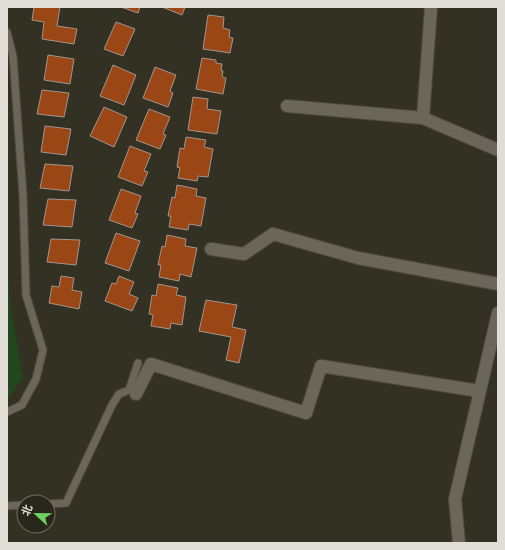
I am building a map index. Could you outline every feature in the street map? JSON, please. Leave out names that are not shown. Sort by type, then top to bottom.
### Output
[{"type":"street","points":[[423,118],[431,7]]},
{"type":"street","points":[[287,106],[423,118],[498,150]]},
{"type":"street","points":[[211,249],[244,254],[273,234],[358,258],[498,284]]},
{"type":"street","points":[[459,543],[455,499],[498,313]]},
{"type":"street","points":[[136,394],[151,364],[306,413],[321,366],[479,391]]},
{"type":"lane","points":[[7,32],[13,56],[23,195],[26,295],[43,350],[36,379],[22,405],[7,412]]},
{"type":"lane","points":[[56,504],[66,503],[112,405],[119,394],[129,390],[138,364]]},
{"type":"green space","points":[[7,266],[11,309],[23,377],[7,401]]},
{"type":"building","points":[[34,7],[60,7],[57,26],[77,29],[74,44],[42,39],[44,22],[32,20]]},
{"type":"building","points":[[121,7],[140,7],[138,13]]},
{"type":"building","points":[[162,7],[185,7],[182,15]]},
{"type":"building","points":[[208,15],[224,17],[223,28],[230,30],[229,37],[233,38],[230,53],[203,49]]},
{"type":"building","points":[[116,22],[135,29],[123,56],[104,49]]},
{"type":"building","points":[[48,55],[74,59],[70,84],[44,80]]},
{"type":"building","points":[[202,58],[216,60],[216,63],[222,64],[222,77],[226,78],[223,94],[196,89]]},
{"type":"building","points":[[113,65],[136,75],[124,105],[100,96]]},
{"type":"building","points":[[155,67],[176,75],[170,91],[173,93],[168,107],[143,98]]},
{"type":"building","points":[[42,90],[69,93],[64,117],[37,114]]},
{"type":"building","points":[[193,97],[208,99],[207,109],[221,111],[217,134],[188,130]]},
{"type":"building","points":[[104,107],[127,117],[114,147],[90,136]]},
{"type":"building","points":[[149,109],[170,117],[163,134],[166,135],[160,149],[136,140]]},
{"type":"building","points":[[45,126],[71,129],[66,155],[41,152]]},
{"type":"building","points":[[186,137],[206,140],[204,147],[213,149],[208,177],[198,176],[197,181],[178,178],[180,168],[177,167],[180,148],[184,149]]},
{"type":"building","points":[[130,146],[151,154],[144,171],[148,172],[142,186],[118,177]]},
{"type":"building","points":[[45,164],[73,166],[69,191],[40,188]]},
{"type":"building","points":[[177,185],[197,189],[196,196],[206,198],[201,226],[189,224],[188,230],[169,227],[171,216],[168,216],[172,197],[175,198]]},
{"type":"building","points":[[121,189],[141,196],[135,213],[138,214],[132,228],[109,220]]},
{"type":"building","points":[[48,199],[76,200],[72,227],[43,225]]},
{"type":"building","points":[[116,233],[140,241],[129,271],[105,263]]},
{"type":"building","points":[[167,235],[186,239],[185,246],[197,248],[191,277],[180,274],[179,281],[159,277],[161,265],[158,265],[162,246],[165,247]]},
{"type":"building","points":[[51,239],[80,240],[76,265],[47,262]]},
{"type":"building","points":[[61,276],[74,278],[72,290],[82,292],[79,309],[49,303],[52,286],[59,287]]},
{"type":"building","points":[[119,276],[134,282],[129,294],[138,298],[132,311],[105,301],[112,283],[116,284]]},
{"type":"building","points":[[158,284],[178,288],[176,295],[186,297],[182,325],[171,323],[170,329],[151,326],[153,315],[149,314],[152,295],[156,296]]},
{"type":"building","points":[[206,300],[237,305],[232,327],[246,330],[239,363],[226,360],[231,337],[199,331]]}]
